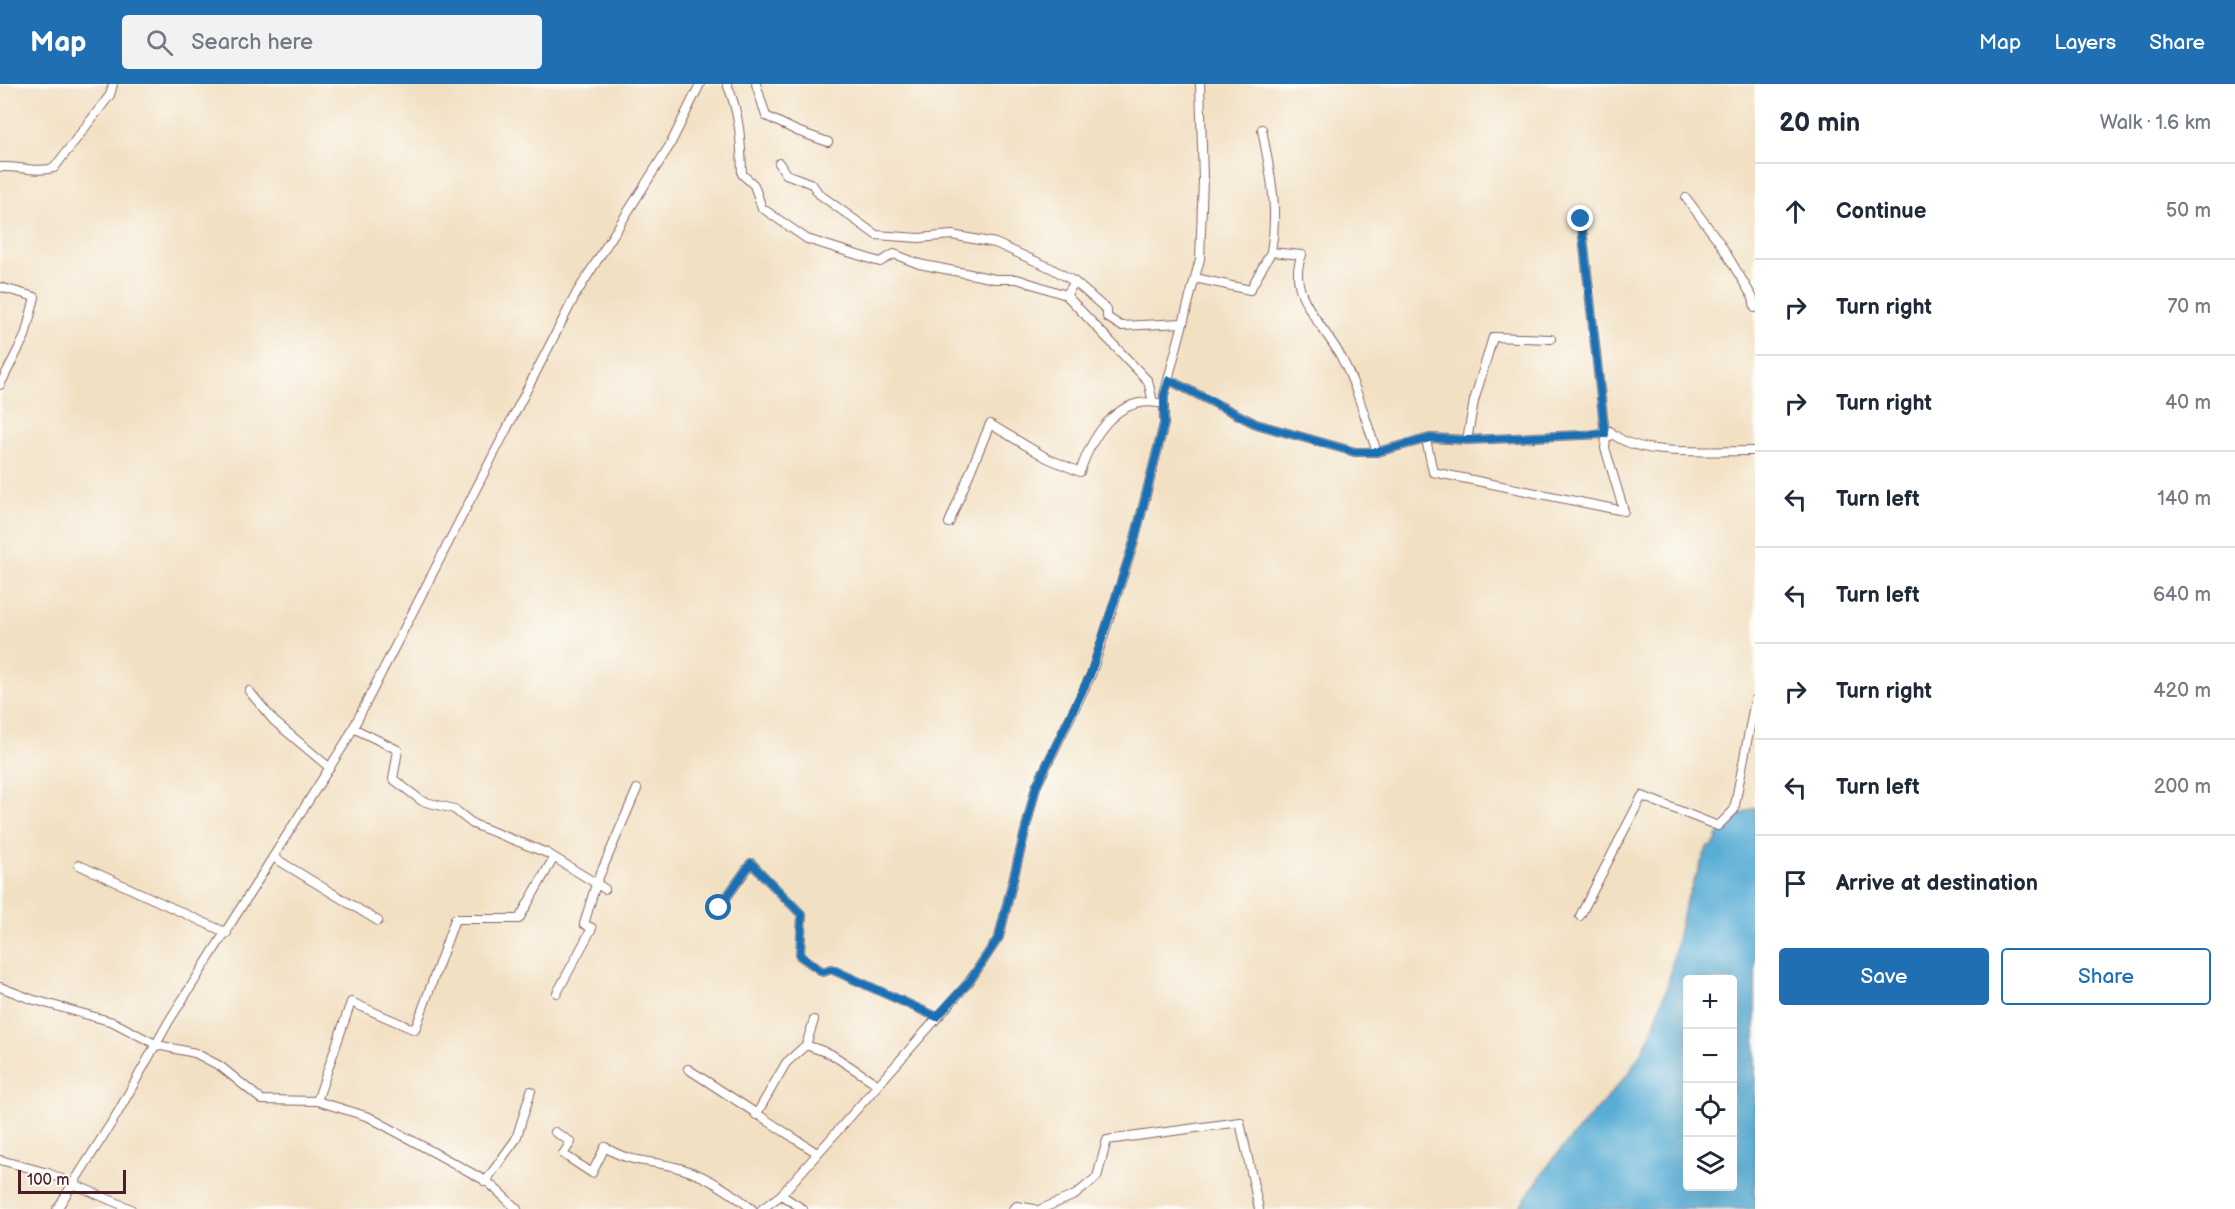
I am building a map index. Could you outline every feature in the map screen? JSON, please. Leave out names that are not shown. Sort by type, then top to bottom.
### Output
[{"type":"street","points":[[0,167],[18,166],[39,172],[54,168],[110,95],[112,84]]},
{"type":"street","points":[[57,1209],[330,768],[576,294],[670,145],[700,84]]},
{"type":"street","points":[[728,84],[741,129],[742,174],[754,185],[762,208],[807,240],[880,262],[894,254],[919,264],[995,279],[1017,279],[1066,295],[1148,381],[1153,402]]},
{"type":"street","points":[[756,84],[766,116],[797,131],[828,142]]},
{"type":"street","points":[[762,1209],[781,1195],[969,982],[999,937],[1036,787],[1090,675],[1134,542],[1164,424],[1164,399],[1200,259],[1203,179],[1200,84]]},
{"type":"street","points":[[1195,278],[1250,290],[1271,252],[1276,222],[1275,198],[1262,129]]},
{"type":"street","points":[[779,163],[786,174],[812,184],[819,194],[876,235],[919,238],[952,235],[995,243],[1051,268],[1075,282],[1107,310],[1107,317],[1121,326],[1183,323]]},
{"type":"street","points":[[1686,198],[1720,243],[1753,298],[1755,308]]},
{"type":"street","points":[[1426,439],[1433,472],[1624,511],[1605,448],[1609,434],[1581,219]]},
{"type":"street","points":[[1271,252],[1302,255],[1297,265],[1301,293],[1342,358],[1377,452]]},
{"type":"street","points":[[1066,295],[1075,282]]},
{"type":"street","points":[[0,287],[35,297],[25,336],[0,385]]},
{"type":"street","points":[[1467,440],[1474,400],[1493,337],[1551,339]]},
{"type":"street","points":[[1169,380],[1256,424],[1355,452],[1377,452],[1426,439],[1467,440],[1609,434],[1644,448],[1755,451]]},
{"type":"street","points":[[949,524],[990,424],[1056,463],[1080,472],[1088,447],[1100,429],[1123,409],[1164,399]]},
{"type":"street","points":[[249,691],[274,721],[330,768]]},
{"type":"street","points":[[1580,916],[1642,796],[1672,810],[1718,826],[1734,810],[1755,699]]},
{"type":"street","points":[[352,728],[398,750],[393,779],[422,801],[454,809],[473,824],[547,853],[553,859],[604,889]]},
{"type":"street","points":[[557,993],[592,928],[584,924],[596,885],[637,789]]},
{"type":"street","points":[[273,857],[378,921]]},
{"type":"street","points":[[317,1101],[351,1002],[415,1030],[455,919],[519,919],[553,859]]},
{"type":"street","points":[[719,908],[751,863],[802,915],[800,956],[823,972],[831,969],[937,1017]]},
{"type":"street","points":[[79,866],[227,933]]},
{"type":"street","points":[[0,987],[31,999],[113,1022],[157,1045],[195,1053],[220,1066],[262,1100],[317,1101],[369,1117],[485,1182],[517,1209]]},
{"type":"street","points":[[756,1114],[786,1063],[806,1045],[814,1020]]},
{"type":"street","points":[[806,1045],[831,1054],[877,1084]]},
{"type":"street","points":[[688,1069],[817,1153]]},
{"type":"street","points":[[485,1182],[516,1139],[531,1091]]},
{"type":"street","points":[[1041,1209],[1075,1195],[1097,1177],[1107,1140],[1240,1122],[1258,1209]]},
{"type":"street","points":[[555,1132],[571,1142],[563,1154],[592,1173],[605,1147],[622,1158],[676,1167],[736,1196],[752,1209]]},
{"type":"street","points":[[0,1160],[48,1173],[131,1209]]},
{"type":"street","points":[[781,1195],[803,1209]]},
{"type":"street","points":[[1013,1209],[1017,1206],[1034,1209]]},
{"type":"water","points":[[1755,807],[1755,1209],[1518,1209],[1553,1159],[1630,1072],[1650,1036],[1668,984],[1684,907],[1708,846],[1711,847],[1718,839],[1716,837],[1735,818]]},
{"type":"route","points":[[719,908],[751,863],[802,915],[800,956],[823,972],[831,969],[937,1017],[969,982],[999,937],[1036,787],[1090,675],[1134,542],[1164,424],[1164,395],[1169,380],[1256,424],[1355,452],[1377,452],[1430,438],[1467,440],[1562,434],[1605,434],[1581,219]]}]
